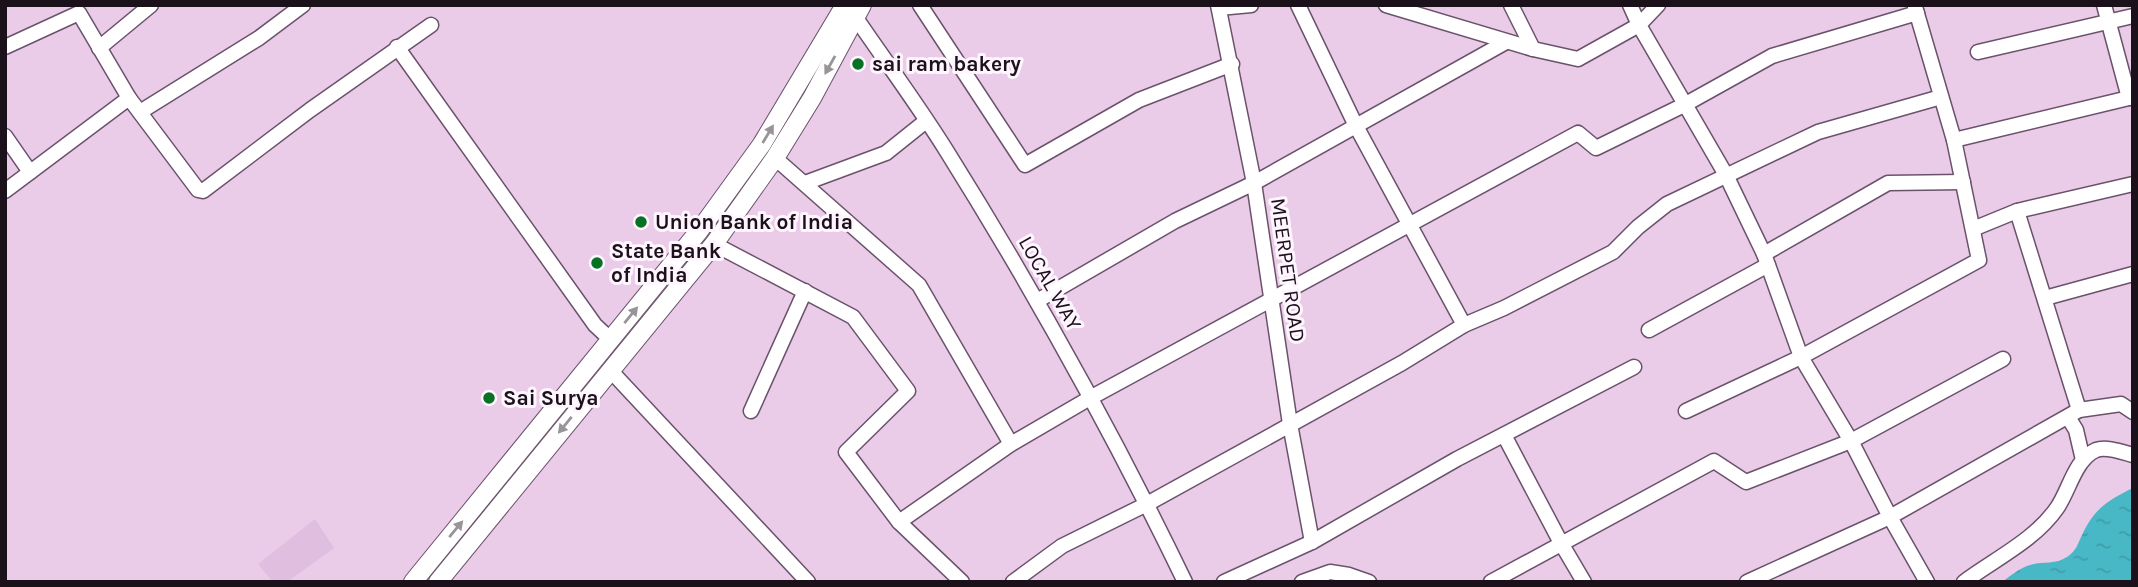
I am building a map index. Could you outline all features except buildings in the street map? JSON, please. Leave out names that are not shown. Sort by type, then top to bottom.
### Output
[{"type":"street","points":[[99,48],[151,5]]},
{"type":"street","points":[[140,112],[259,38],[303,5]]},
{"type":"street","points":[[920,5],[1025,165],[1139,100],[1232,64]]},
{"type":"street","points":[[1219,7],[1251,5]]},
{"type":"street","points":[[1298,5],[1356,126],[1464,325]]},
{"type":"street","points":[[1386,5],[1506,42],[1578,59],[1639,25],[1657,5]]},
{"type":"street","points":[[1511,5],[1532,49]]},
{"type":"street","points":[[1630,5],[1684,105],[1726,174],[1766,259],[1801,357],[1851,441],[1927,582]]},
{"type":"street","points":[[1954,140],[2131,97],[2104,5]]},
{"type":"street","name":"MEERPET ROAD","points":[[1219,7],[1254,183],[1290,424],[1312,542]]},
{"type":"street","points":[[899,522],[1011,444],[1090,398],[1578,133],[1596,148],[1684,105],[1772,56],[1916,9],[1954,140],[1979,260],[1801,357],[1686,411]]},
{"type":"street","points":[[438,582],[715,244],[775,158],[854,10]]},
{"type":"street","points":[[413,582],[699,231],[854,10]]},
{"type":"street","name":"LOCAL WAY","points":[[854,10],[944,147],[1038,301],[1147,504],[1185,582]]},
{"type":"street","points":[[5,47],[79,13],[129,98],[198,190],[203,191],[397,47],[431,25]]},
{"type":"street","points":[[1979,52],[2133,16]]},
{"type":"street","points":[[1038,301],[1175,221],[1254,183],[1506,42]]},
{"type":"street","points":[[397,47],[595,325],[611,340]]},
{"type":"street","points":[[1013,582],[1062,546],[1147,504],[1402,363],[1464,325],[1504,308],[1613,251],[1667,204],[1818,131],[1941,97]]},
{"type":"street","points":[[5,191],[129,98]]},
{"type":"street","points":[[805,183],[886,153],[926,121]]},
{"type":"street","points":[[5,136],[30,172]]},
{"type":"street","points":[[775,158],[919,285],[1011,444]]},
{"type":"street","points":[[1649,330],[1888,183],[1962,181]]},
{"type":"street","points":[[1973,229],[2017,211],[2133,184]]},
{"type":"street","points":[[2017,211],[2045,298],[2083,460]]},
{"type":"street","points":[[715,244],[853,317],[908,391],[846,452],[899,522],[962,582]]},
{"type":"street","points":[[665,273],[680,287]]},
{"type":"street","points":[[2045,298],[2133,274]]},
{"type":"street","points":[[751,411],[805,291]]},
{"type":"street","points":[[1491,582],[1714,461],[1746,482],[1851,441],[2003,359]]},
{"type":"street","points":[[1224,582],[1312,542],[1504,435],[1634,367]]},
{"type":"street","points":[[610,370],[808,582]]},
{"type":"street","points":[[1747,582],[1890,517],[2073,413],[2121,404],[2133,412]]},
{"type":"street","points":[[1504,435],[1584,582]]},
{"type":"street","points":[[1964,582],[2036,532],[2057,509],[2083,460],[2097,450],[2115,450],[2133,455]]},
{"type":"street","points":[[1302,582],[1329,572],[1370,582]]},
{"type":"shaded area","points":[[315,519],[334,548],[287,582],[273,582],[258,564]]},
{"type":"water","points":[[2133,488],[2133,582],[2002,582],[2026,566],[2067,557],[2075,550],[2097,512],[2109,501]]},
{"type":"place","name":"sai ram bakery","points":[[858,64]]},
{"type":"place","name":"Union Bank of India","points":[[641,222]]},
{"type":"place","name":"State Bank of India","points":[[597,263]]},
{"type":"place","name":"Sai Surya","points":[[489,398]]}]
